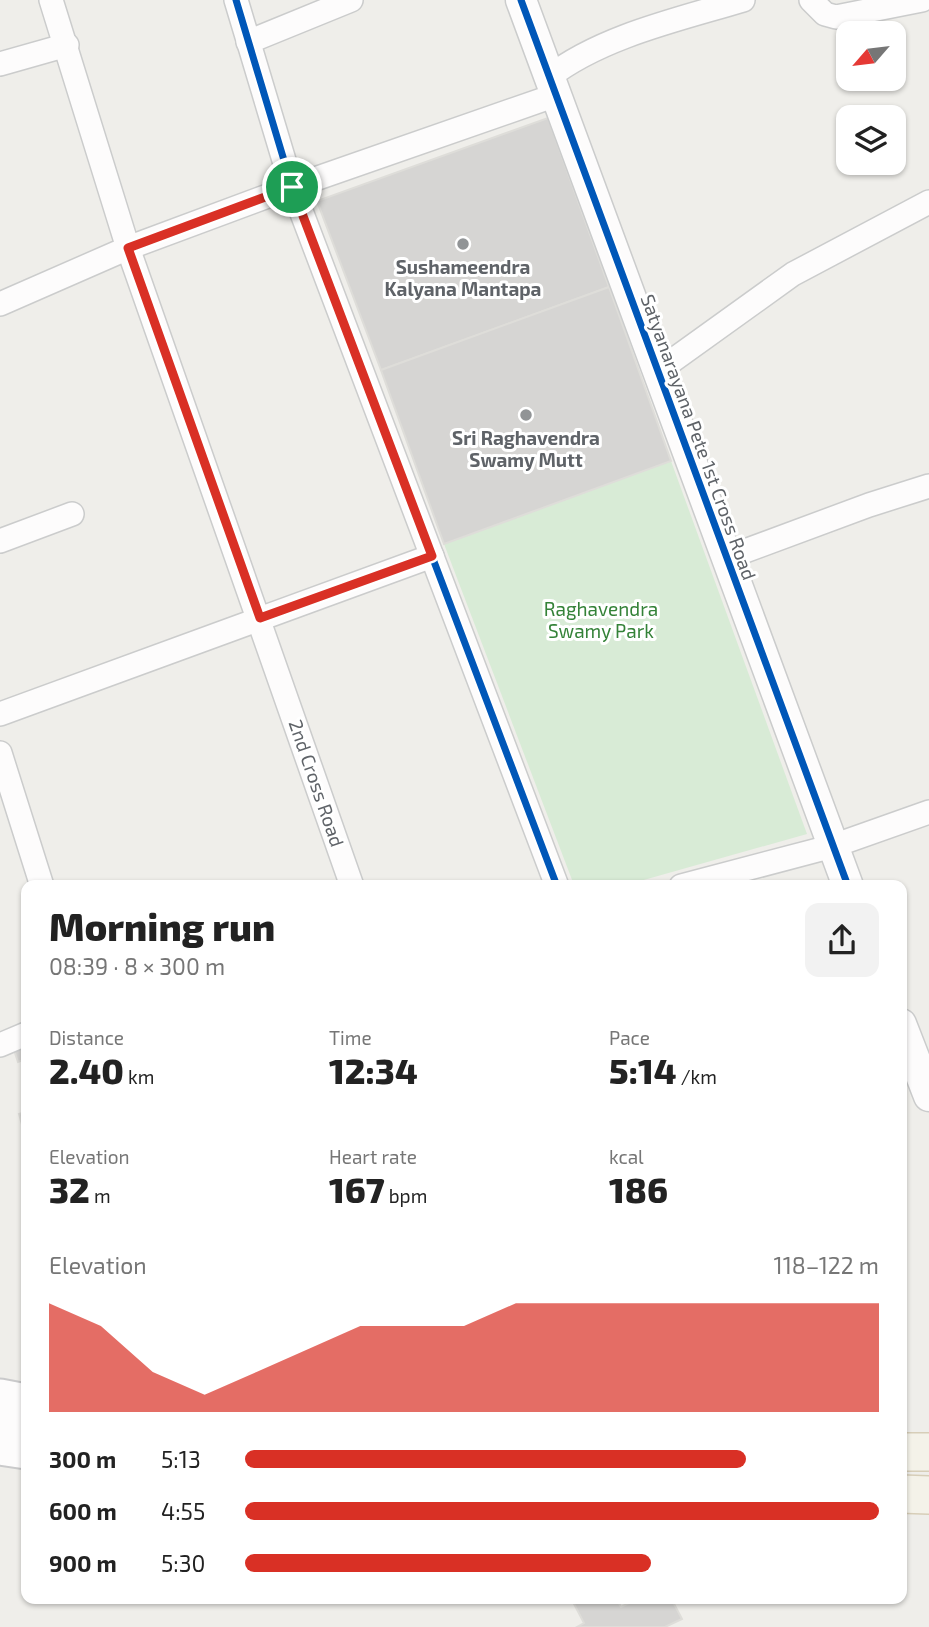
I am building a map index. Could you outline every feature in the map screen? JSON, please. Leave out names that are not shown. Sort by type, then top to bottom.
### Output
[{"type":"main road","points":[[0,1396],[21,1400]]},
{"type":"main road","points":[[0,1420],[21,1424]]},
{"type":"main road","points":[[0,1448],[21,1451]]},
{"type":"main road","points":[[907,1452],[929,1452]]},
{"type":"main road","points":[[907,1494],[929,1494]]},
{"type":"street","name":"2nd Cross Road","points":[[51,0],[128,248],[350,880]]},
{"type":"street","points":[[236,0],[292,187],[555,880]]},
{"type":"street","name":"Satyanarayana Pete 1st Cross Road","points":[[521,0],[846,880]]},
{"type":"street","points":[[0,304],[128,248],[553,86],[572,59],[653,27],[743,0]]},
{"type":"street","points":[[811,0],[825,14],[836,17],[922,0]]},
{"type":"street","points":[[248,42],[343,2]]},
{"type":"street","points":[[0,64],[67,45]]},
{"type":"street","points":[[657,371],[793,274],[929,202]]},
{"type":"street","points":[[726,558],[869,505],[929,486]]},
{"type":"street","points":[[0,541],[72,514]]},
{"type":"street","points":[[0,714],[432,556]]},
{"type":"street","points":[[0,753],[40,880]]},
{"type":"street","points":[[704,880],[833,846],[929,812]]},
{"type":"street","points":[[0,1045],[21,1036]]},
{"type":"street","points":[[907,1039],[929,1096]]},
{"type":"green space","name":"Raghavendra Swamy Park","points":[[671,461],[807,834],[644,880],[572,880],[444,544]]},
{"type":"building","name":"Sushameendra Kalyana Mantapa","points":[[548,118],[609,287],[381,370],[317,201]]},
{"type":"building","name":"Sri Raghavendra Swamy Mutt","points":[[609,287],[671,461],[444,544],[381,370]]},
{"type":"building","points":[[21,1038],[21,1061],[18,1062],[11,1041]]},
{"type":"building","points":[[574,1604],[619,1604],[621,1607],[627,1604],[674,1604],[682,1619],[665,1627],[577,1627],[584,1623]]},
{"type":"cycle path","points":[[236,0],[292,187],[555,880]]},
{"type":"cycle path","points":[[521,0],[846,880]]},
{"type":"place","name":"Sushameendra Kalyana Mantapa","points":[[463,244]]},
{"type":"place","name":"Sri Raghavendra Swamy Mutt","points":[[526,415]]},
{"type":"route","points":[[292,187],[432,556],[260,618],[128,248],[292,187]]}]
